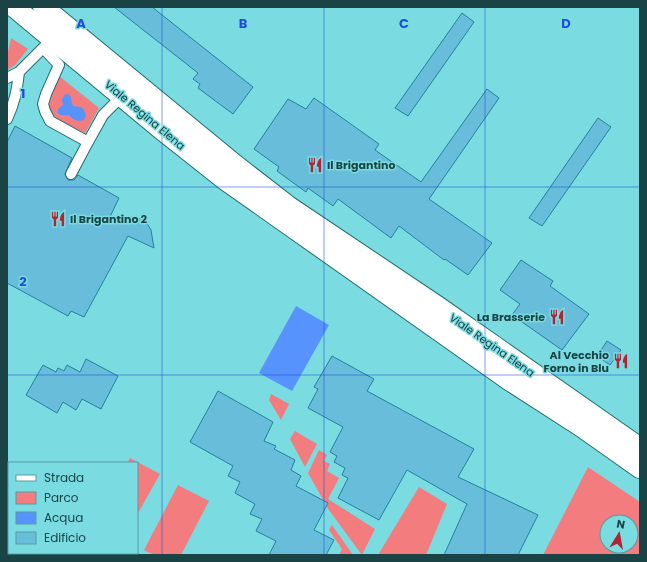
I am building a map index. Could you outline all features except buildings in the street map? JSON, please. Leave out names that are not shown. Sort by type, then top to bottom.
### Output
[{"type":"street","name":"Viale Regina Elena","points":[[14,7],[47,43],[122,96],[224,179],[284,212],[542,391],[640,448]]},
{"type":"street","name":"Viale Regina Elena","points":[[43,7],[234,164],[284,212]]},
{"type":"street","name":"Viale Regina Elena","points":[[542,391],[582,427],[640,468]]},
{"type":"lane","points":[[7,78],[19,72],[47,43],[59,65],[46,94],[43,104],[45,111],[50,121],[88,142]]},
{"type":"lane","points":[[7,118],[14,105],[18,88],[19,72]]},
{"type":"lane","points":[[72,174],[103,116],[122,96]]},
{"type":"shaded area","points":[[7,528],[8,554],[67,555],[7,555]]},
{"type":"green space","points":[[11,38],[28,49],[15,65],[7,70],[7,56]]},
{"type":"green space","points":[[59,76],[99,108],[85,133],[62,122],[52,114],[49,109],[49,96]]},
{"type":"green space","points":[[271,394],[289,404],[281,420],[269,400]]},
{"type":"green space","points":[[295,431],[317,444],[305,467],[290,439]]},
{"type":"green space","points":[[319,450],[327,455],[324,461],[330,464],[327,471],[339,478],[328,499],[375,529],[362,555],[329,510],[308,473]]},
{"type":"green space","points":[[130,458],[138,462],[128,462]]},
{"type":"green space","points":[[138,462],[160,474],[138,513]]},
{"type":"green space","points":[[588,467],[640,502],[640,555],[543,555]]},
{"type":"green space","points":[[178,485],[209,501],[181,555],[154,555],[144,550]]},
{"type":"green space","points":[[419,487],[447,504],[426,555],[378,555]]},
{"type":"green space","points":[[332,525],[353,555],[339,555],[342,549],[329,530]]},
{"type":"water","points":[[68,94],[71,97],[73,106],[84,110],[86,116],[84,120],[75,120],[69,115],[61,115],[58,113],[58,109],[63,105],[62,100],[64,95]]},
{"type":"water","points":[[296,306],[329,325],[292,391],[259,373]]},
{"type":"place","name":"Il Brigantino","points":[[315,165]]},
{"type":"place","name":"Il Brigantino 2","points":[[58,219]]},
{"type":"place","name":"La Brasserie","points":[[557,317]]},
{"type":"place","name":"Al Vecchio Forno in Blu","points":[[621,361]]}]
